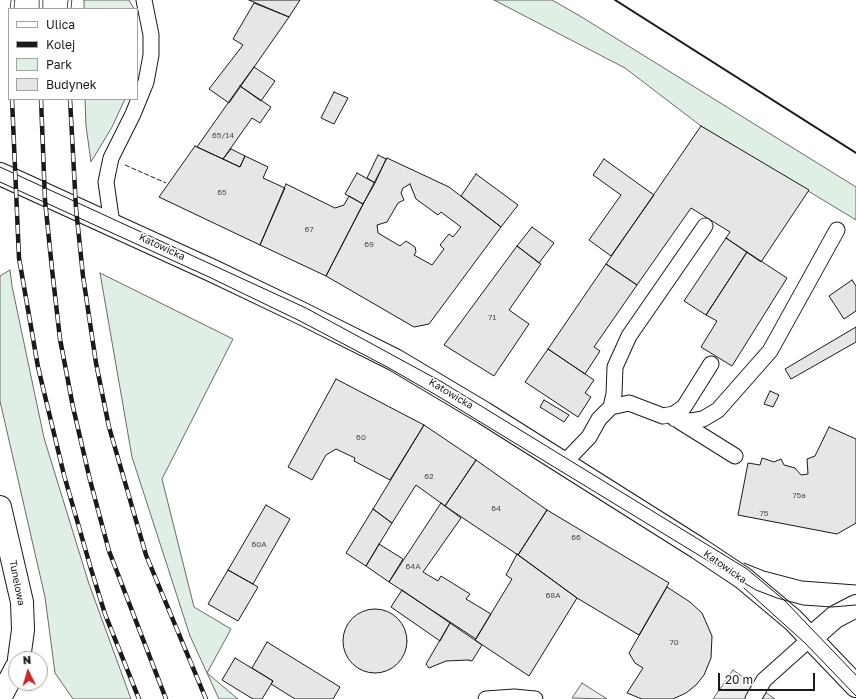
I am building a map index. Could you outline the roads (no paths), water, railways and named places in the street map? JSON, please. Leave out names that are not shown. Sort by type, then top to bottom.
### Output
[{"type":"street","name":"Katowicka","points":[[0,174],[112,224],[283,304],[395,360],[484,413],[743,578],[770,599],[811,638],[856,686]]},
{"type":"street","name":"Tunelowa","points":[[0,507],[22,602],[23,630],[20,651]]},
{"type":"street","points":[[811,638],[835,617],[856,606]]},
{"type":"street","points":[[0,696],[8,682]]},
{"type":"lane","points":[[112,224],[106,182],[111,158],[133,114],[146,82],[151,55],[151,35],[144,0]]},
{"type":"lane","points":[[562,464],[589,437],[599,419],[611,407],[614,394],[614,367],[617,358],[629,336],[706,226]]},
{"type":"lane","points":[[669,418],[691,421],[703,419],[718,410],[770,351],[837,230]]},
{"type":"lane","points":[[669,418],[684,407],[711,364]]},
{"type":"lane","points":[[611,407],[629,403],[669,418],[735,456]]},
{"type":"lane","points":[[753,699],[764,680],[811,638]]},
{"type":"lane","points":[[486,699],[514,697],[535,699]]},
{"type":"tram line","points":[[0,167],[306,308],[442,382],[747,569],[784,600],[856,675]]},
{"type":"tram line","points":[[0,182],[209,277],[300,321],[389,368],[436,395],[756,590],[777,598],[803,605],[832,607],[856,605]]},
{"type":"tram line","points":[[744,563],[764,571],[802,581],[856,585]]},
{"type":"tram line","points":[[744,588],[805,643],[856,696]]},
{"type":"railway","points":[[12,8],[13,0]]},
{"type":"railway","points":[[41,0],[41,8]]},
{"type":"railway","points":[[69,8],[70,0]]},
{"type":"railway","points":[[12,100],[19,258],[38,367],[64,475],[91,569],[105,614],[139,699]]},
{"type":"railway","points":[[41,100],[45,200],[52,269],[60,339],[73,407],[90,480],[109,551],[166,699]]},
{"type":"railway","points":[[70,100],[76,208],[83,276],[96,363],[109,427],[146,555],[206,699]]}]
